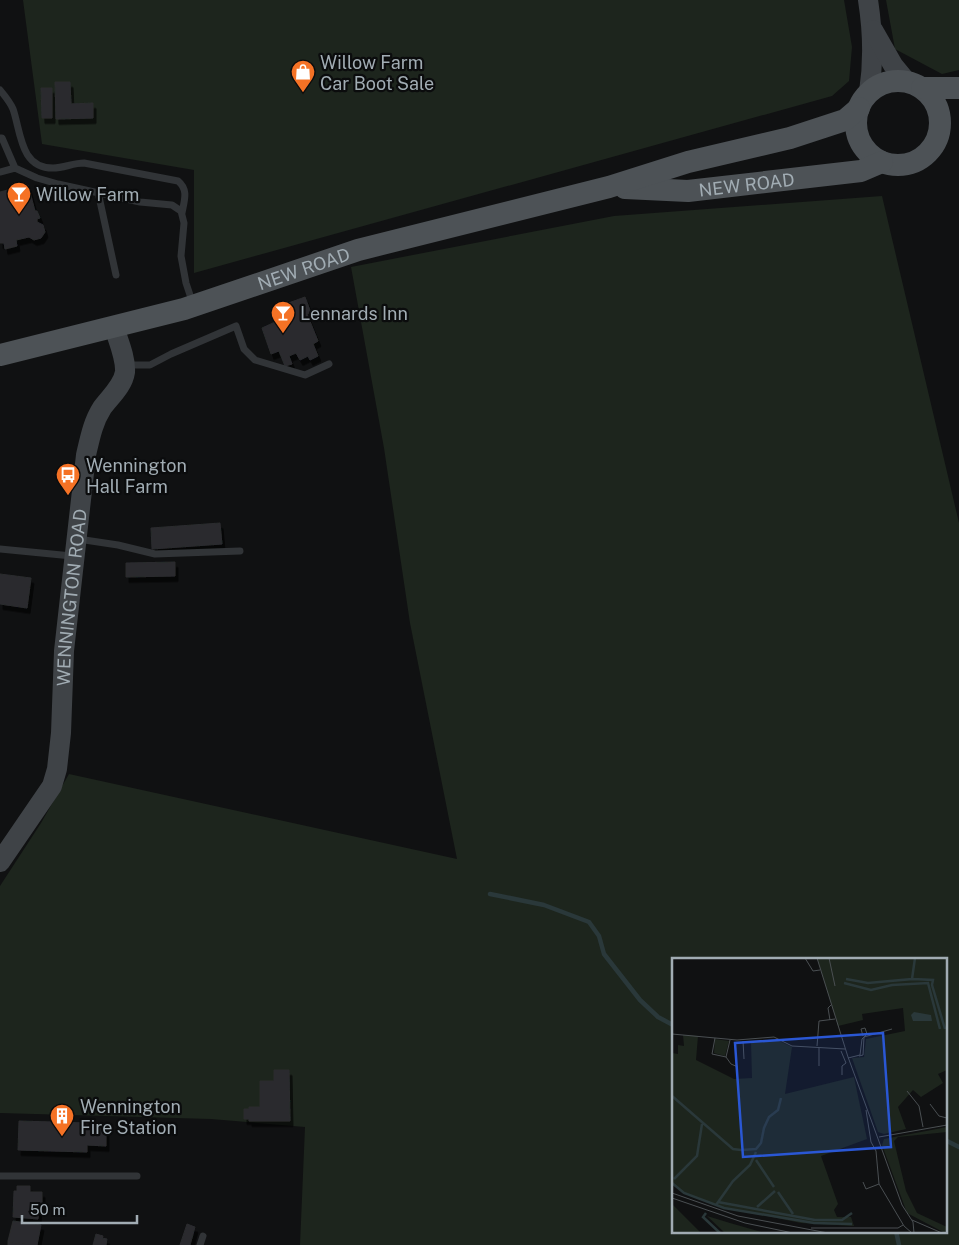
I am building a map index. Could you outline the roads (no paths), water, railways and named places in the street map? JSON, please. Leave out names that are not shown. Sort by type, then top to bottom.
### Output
[{"type":"main road","points":[[868,0],[873,30],[872,70],[856,121],[858,134],[863,146],[871,155],[882,162],[900,165],[911,163],[921,158],[930,150],[936,140],[940,126],[939,112],[933,99],[914,85],[893,65],[873,30]]},
{"type":"main road","points":[[864,100],[880,85],[893,81],[914,85],[959,88]]},
{"type":"main road","name":"NEW ROAD","points":[[0,356],[194,306],[349,252],[609,187],[688,162],[799,135],[845,120],[864,100]]},
{"type":"main road","points":[[936,140],[959,132]]},
{"type":"main road","name":"NEW ROAD","points":[[609,187],[688,191],[861,171],[882,162]]},
{"type":"main road","points":[[114,327],[125,365]]},
{"type":"main road","name":"WENNINGTON ROAD","points":[[0,862],[52,786],[57,769],[61,733],[64,651],[74,548],[86,455],[92,428],[102,409],[120,385],[125,374],[125,365]]},
{"type":"lane","points":[[0,90],[9,100],[25,152],[30,160],[42,166],[53,168],[73,163],[84,163],[178,181],[183,185],[186,190],[182,213],[184,223],[181,256],[186,283],[194,306]]},
{"type":"lane","points":[[0,138],[2,138],[15,168]]},
{"type":"lane","points":[[0,172],[15,168],[37,178],[140,202],[172,205],[182,213]]},
{"type":"lane","points":[[98,192],[116,275]]},
{"type":"lane","points":[[125,365],[150,366],[171,354],[236,326],[244,349],[256,360],[305,375],[329,364]]},
{"type":"lane","points":[[0,549],[118,546],[155,554],[240,551]]},
{"type":"lane","points":[[0,1176],[137,1176]]},
{"type":"lane","points":[[200,1245],[203,1236]]},
{"type":"waterway","points":[[490,894],[544,905],[589,922],[599,936],[604,954],[640,1000],[658,1017],[672,1024]]},
{"type":"waterway","points":[[946,1140],[959,1147]]},
{"type":"waterway","points":[[896,1232],[899,1245]]},
{"type":"place","name":"Willow Farm Car Boot Sale","points":[[303,93]]},
{"type":"place","name":"Willow Farm","points":[[19,215]]},
{"type":"place","name":"Lennards Inn","points":[[283,334]]},
{"type":"place","name":"Wennington Hall Farm","points":[[68,496]]},
{"type":"place","name":"Wennington Fire Station","points":[[62,1137]]}]
